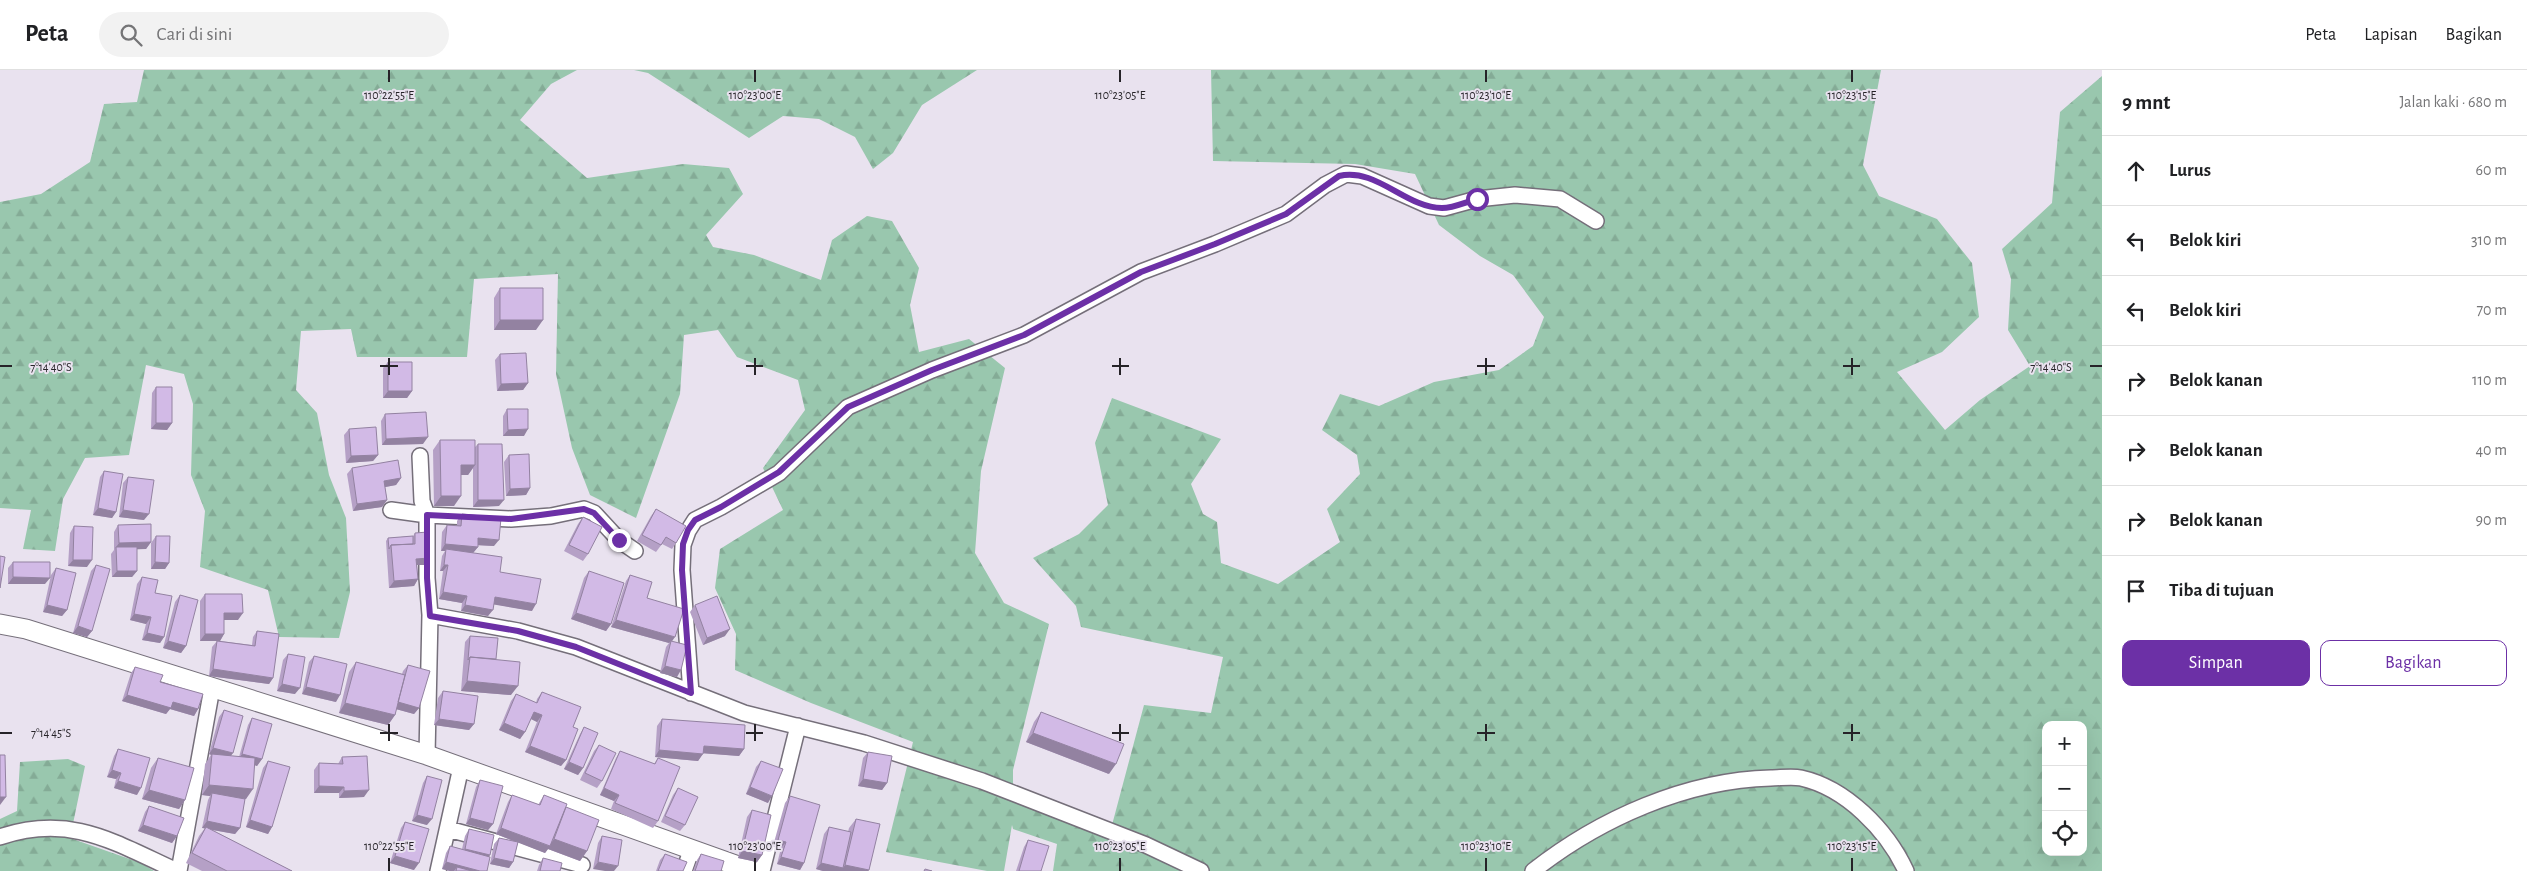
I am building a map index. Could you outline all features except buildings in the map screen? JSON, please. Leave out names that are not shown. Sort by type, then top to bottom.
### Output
[{"type":"street","points":[[691,693],[682,570],[683,544],[688,530],[695,520],[721,507],[779,472],[848,407],[932,370],[1024,335],[1141,272],[1286,214],[1324,185],[1346,174],[1362,176],[1429,206],[1444,208],[1477,199],[1515,195],[1551,198],[1560,199],[1596,221]]},
{"type":"street","points":[[420,456],[422,501],[427,515],[427,578],[430,616],[427,755]]},
{"type":"street","points":[[391,510],[427,515],[511,519],[584,509],[594,513],[619,540],[635,551]]},
{"type":"street","points":[[430,616],[518,631],[576,647],[744,713],[864,743],[982,780],[1146,845],[1201,871]]},
{"type":"street","points":[[0,624],[26,630],[427,755],[691,851],[752,871]]},
{"type":"street","points":[[0,837],[49,827],[102,836],[178,871],[212,688]]},
{"type":"street","points":[[762,871],[798,726]]},
{"type":"street","points":[[438,871],[461,767]]},
{"type":"street","points":[[1534,871],[1553,855],[1598,828],[1644,806],[1700,788],[1746,779],[1799,778],[1825,786],[1848,801],[1882,833],[1898,853],[1906,871]]},
{"type":"street","points":[[448,828],[582,865]]},
{"type":"street","points":[[684,871],[691,851]]},
{"type":"green space","points":[[144,70],[577,70],[551,84],[520,120],[587,178],[683,164],[729,168],[743,194],[706,235],[713,247],[754,255],[821,280],[832,240],[867,216],[892,221],[919,268],[910,305],[919,352],[969,339],[1005,368],[981,471],[975,553],[1004,603],[1049,624],[1013,770],[1013,793],[1112,825],[1144,705],[1211,713],[1223,657],[1081,627],[1076,606],[1033,558],[1079,534],[1108,505],[1095,443],[1112,398],[1221,439],[1191,484],[1203,514],[1217,522],[1221,563],[1278,584],[1340,542],[1327,509],[1360,474],[1357,455],[1322,430],[1340,394],[1379,406],[1434,382],[1499,370],[1533,346],[1544,317],[1513,275],[1480,256],[1439,225],[1415,174],[1355,164],[1213,161],[1211,70],[1881,70],[1863,165],[1879,196],[1937,219],[1972,263],[1979,317],[1942,352],[1897,372],[1945,430],[1980,400],[2030,366],[2008,330],[2011,279],[2002,249],[2052,203],[2060,112],[2102,76],[2102,871],[1053,871],[1057,844],[1013,829],[1012,825],[1004,871],[987,871],[886,852],[913,742],[811,703],[735,670],[736,634],[715,588],[720,549],[783,510],[763,468],[805,410],[798,380],[737,357],[718,330],[684,335],[680,394],[636,518],[590,495],[572,448],[556,374],[558,274],[474,279],[467,357],[357,357],[351,329],[301,331],[296,390],[317,413],[329,475],[346,518],[350,592],[339,638],[279,637],[268,590],[200,567],[205,511],[191,475],[193,404],[184,374],[146,365],[129,455],[85,458],[63,499],[55,551],[23,549],[31,510],[0,508],[0,202],[41,194],[90,162],[104,104],[137,102]]},
{"type":"green space","points":[[634,70],[977,70],[922,105],[893,153],[873,169],[855,137],[819,119],[783,116],[749,138],[648,73]]},
{"type":"green space","points":[[68,759],[85,766],[70,838],[141,863],[154,871],[0,871],[0,819],[17,811],[20,762]]},
{"type":"route","points":[[619,540],[594,513],[584,509],[551,516],[511,519],[427,515],[427,578],[430,616],[518,631],[576,647],[691,693],[682,570],[683,544],[688,530],[695,520],[721,507],[779,472],[848,407],[932,370],[1024,335],[1141,272],[1286,214],[1339,176],[1346,174],[1362,176],[1429,206],[1444,208],[1477,199]]}]
